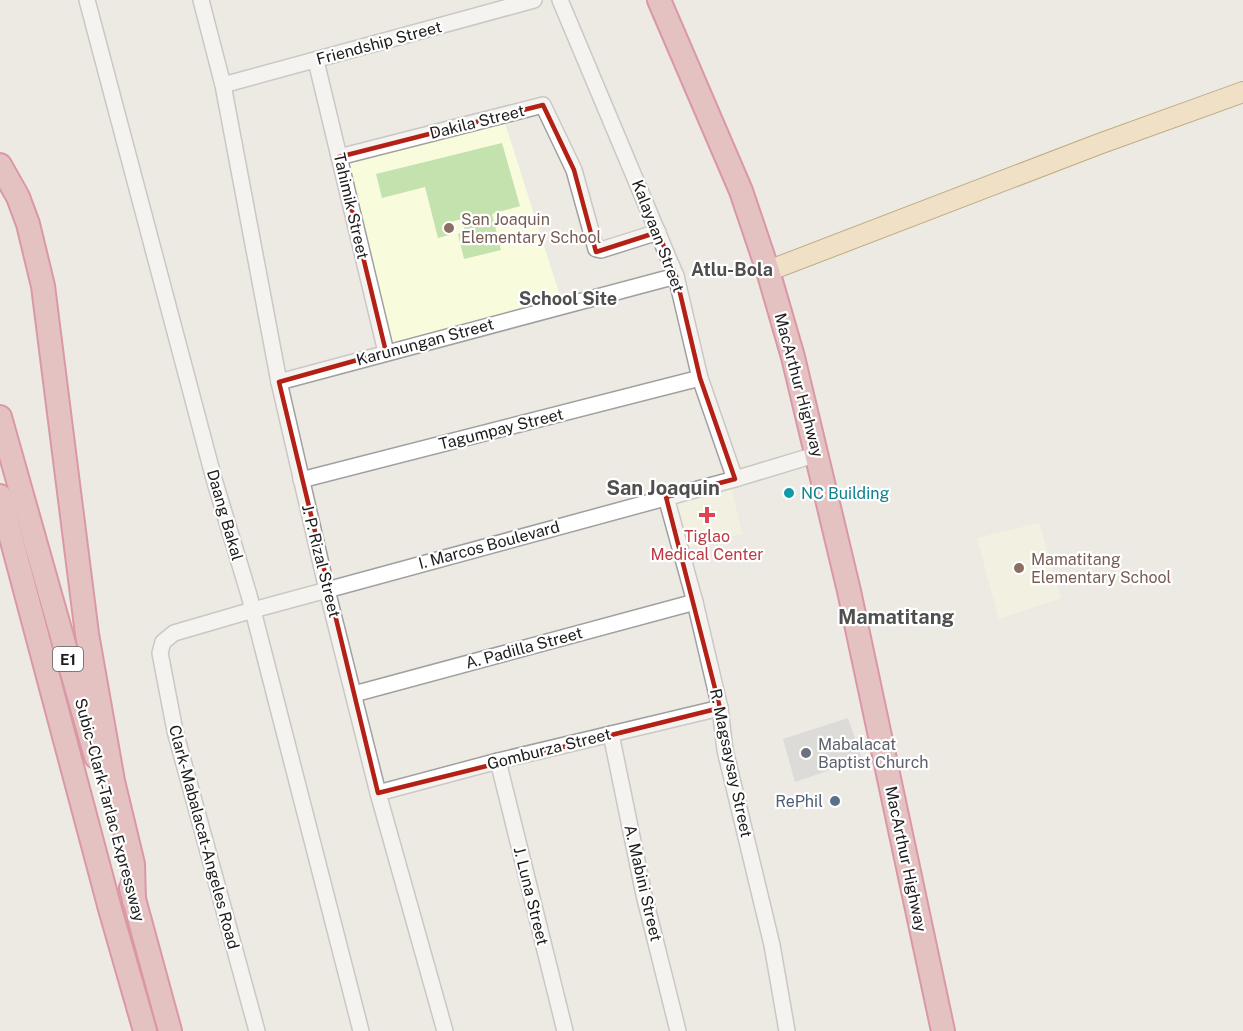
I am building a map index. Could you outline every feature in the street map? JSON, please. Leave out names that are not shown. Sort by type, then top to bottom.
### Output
[{"type":"highway","name":"MacArthur Highway","points":[[659,0],[741,191],[768,271],[793,357],[852,602],[943,1031]]},
{"type":"highway","points":[[0,165],[18,197],[28,224],[44,286],[87,634],[108,754],[133,864],[134,901]]},
{"type":"highway","name":"Subic-Clark-Tarlac Expressway","points":[[0,417],[170,1031]]},
{"type":"highway","name":"Subic-Clark-Tarlac Expressway","points":[[0,496],[110,909],[145,1031]]},
{"type":"highway","points":[[0,542],[3,550],[20,569]]},
{"type":"main road","points":[[768,271],[1099,144],[1243,92]]},
{"type":"street","name":"Daang Bakal","points":[[87,0],[211,468],[253,610],[360,1031]]},
{"type":"street","points":[[201,0],[223,85]]},
{"type":"street","name":"Friendship Street","points":[[223,85],[534,0]]},
{"type":"street","name":"Kalayaan Street","points":[[560,0],[676,276],[700,378],[735,479]]},
{"type":"street","name":"Tahimik Street","points":[[316,61],[386,352]]},
{"type":"street","name":"J. P. Rizal Street","points":[[223,85],[279,382],[301,480],[378,793],[445,1031]]},
{"type":"street","name":"Dakila Street","points":[[339,157],[543,105],[574,170],[596,249],[601,250],[658,232]]},
{"type":"street","name":"Karunungan Street","points":[[279,382],[676,276]]},
{"type":"street","name":"Tagumpay Street","points":[[301,480],[700,378]]},
{"type":"street","name":"I. Marcos Boulevard","points":[[163,642],[174,633],[253,610],[735,479],[818,454]]},
{"type":"street","name":"R. Magsaysay Street","points":[[666,497],[720,708],[725,750],[772,945],[787,1031]]},
{"type":"street","name":"A. Padilla Street","points":[[354,693],[694,602]]},
{"type":"street","name":"Clark-Mabalacat-Angeles Road","points":[[163,642],[160,653],[175,731],[257,1031]]},
{"type":"street","name":"Gomburza Street","points":[[378,793],[498,761],[720,708]]},
{"type":"street","name":"A. Mabini Street","points":[[611,734],[644,895],[678,1031]]},
{"type":"street","name":"J. Luna Street","points":[[498,761],[565,1031]]},
{"type":"highlighted area","points":[[543,105],[574,170],[596,252],[658,232],[676,276],[700,378],[735,479],[666,497],[720,708],[378,793],[279,382],[386,352],[339,157]]},
{"type":"shaded area","name":"San Joaquin Elementary School","points":[[504,120],[560,296],[390,346],[343,161]]},
{"type":"shaded area","name":"Tiglao Medical Center","points":[[730,482],[742,534],[683,548],[671,496]]},
{"type":"shaded area","name":"Mamatitang Elementary School","points":[[1039,523],[1061,598],[999,619],[977,538]]},
{"type":"shaded area","points":[[848,718],[862,759],[795,782],[783,739]]},
{"type":"green space","points":[[502,143],[520,206],[492,214],[501,250],[464,259],[458,234],[465,232],[462,219],[450,222],[453,234],[438,238],[425,187],[382,198],[376,174]]},
{"type":"place","name":"San Joaquin Elementary School","points":[[449,228]]},
{"type":"place","name":"NC Building","points":[[789,493]]},
{"type":"place","name":"Tiglao Medical Center","points":[[707,515]]},
{"type":"place","name":"Mamatitang Elementary School","points":[[1019,568]]},
{"type":"place","name":"Mabalacat Baptist Church","points":[[806,753]]},
{"type":"place","name":"RePhil","points":[[835,801]]},
{"type":"district","name":"Atlu-Bola","points":[[732,269]]},
{"type":"district","name":"School Site","points":[[568,298]]},
{"type":"district","name":"San Joaquin","points":[[663,488]]},
{"type":"district","name":"Mamatitang","points":[[896,617]]}]
